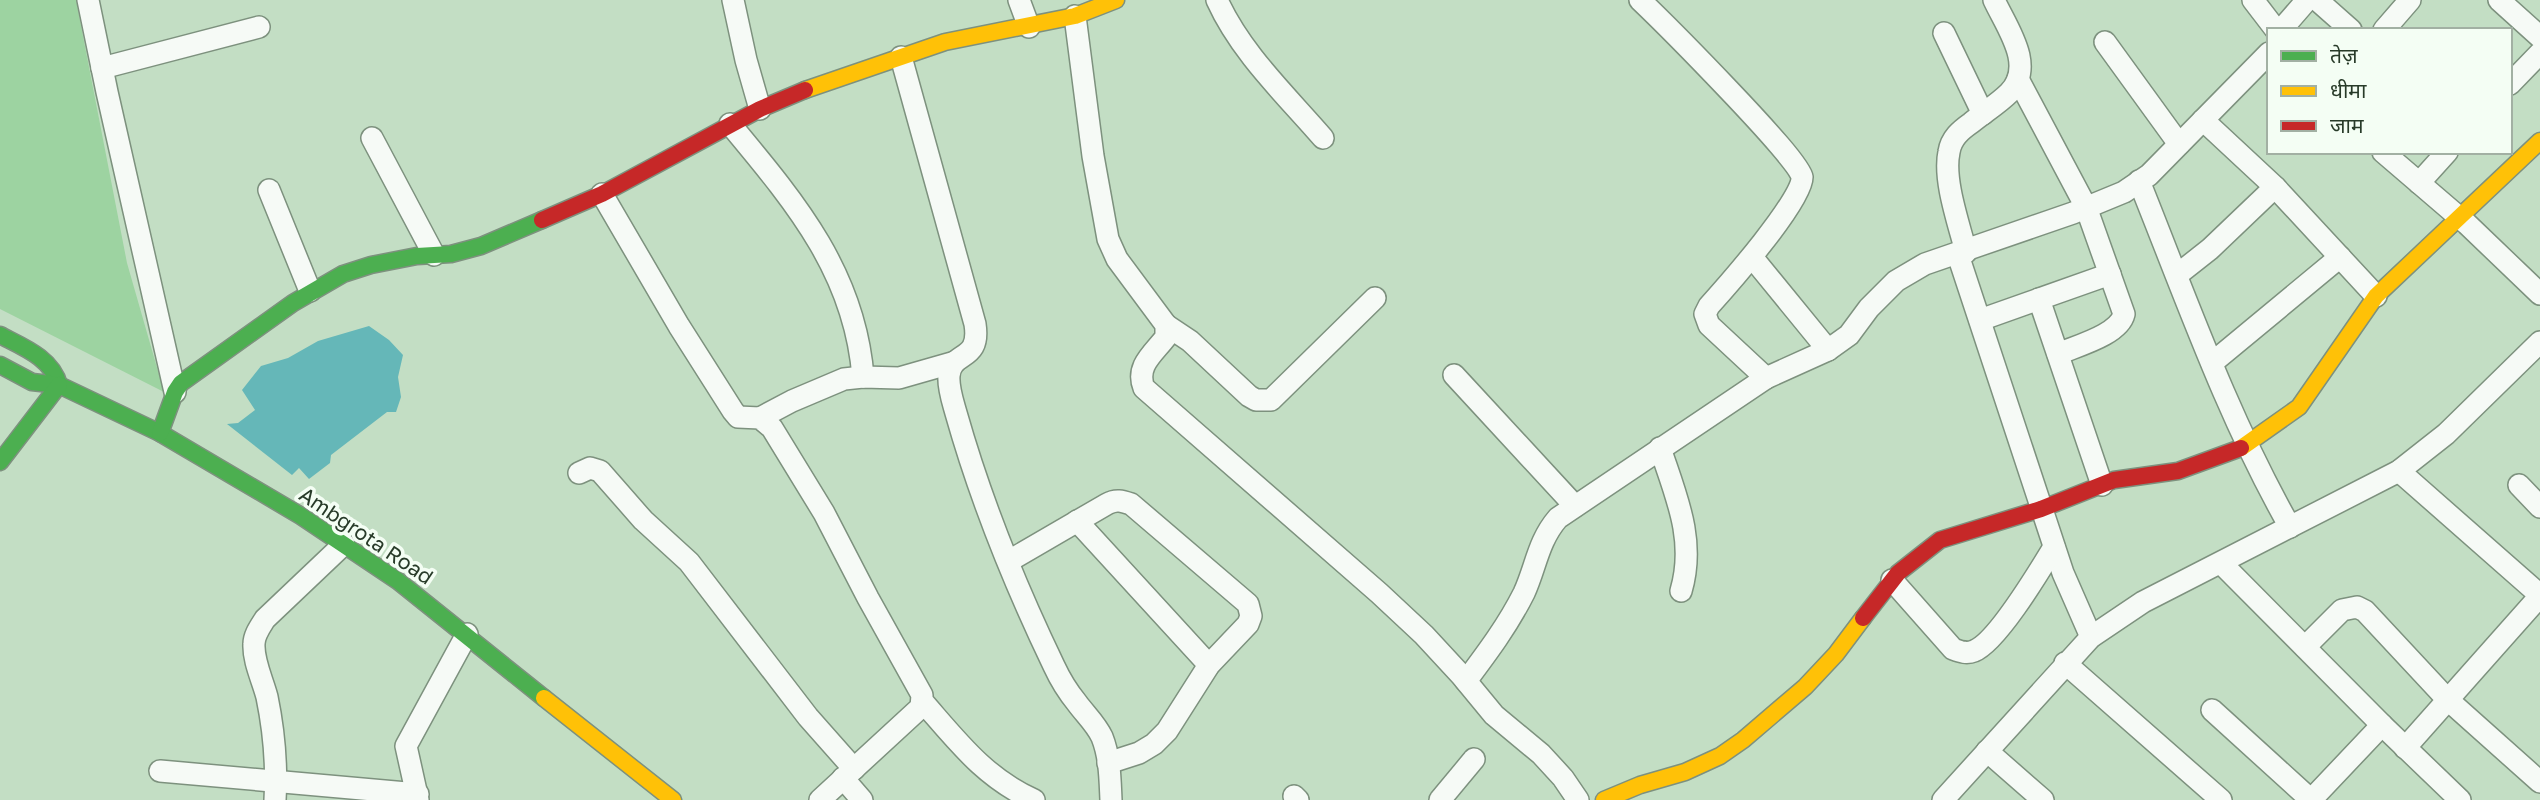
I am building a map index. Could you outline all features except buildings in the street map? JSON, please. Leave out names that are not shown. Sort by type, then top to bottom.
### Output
[{"type":"street","points":[[89,0],[175,392]]},
{"type":"street","points":[[733,0],[760,108]]},
{"type":"street","points":[[1019,0],[1029,27]]},
{"type":"street","points":[[160,433],[181,383],[204,364],[310,292],[343,274],[371,265],[417,256],[451,254],[481,246],[602,194],[760,108],[813,87],[945,42],[1075,16],[1116,0]]},
{"type":"street","points":[[1217,0],[1229,26],[1246,50],[1324,138]]},
{"type":"street","points":[[1640,0],[1793,159],[1802,177],[1796,193],[1764,242],[1709,306],[1706,319],[1709,325],[1766,378]]},
{"type":"street","points":[[1994,0],[2020,56],[2022,69],[2010,92],[1961,130],[1952,142],[1948,153],[1949,180],[1962,253],[1980,320],[2063,573],[2091,637]]},
{"type":"street","points":[[2253,0],[2276,28]]},
{"type":"street","points":[[2280,28],[2307,0]]},
{"type":"street","points":[[2317,0],[2349,28]]},
{"type":"street","points":[[2386,28],[2410,0]]},
{"type":"street","points":[[2499,0],[2540,37]]},
{"type":"street","points":[[1075,16],[1093,156],[1108,239],[1117,259],[1166,325],[1190,341],[1249,396],[1256,400],[1271,400],[1375,298]]},
{"type":"street","points":[[102,68],[259,27]]},
{"type":"street","points":[[1944,33],[1983,114]]},
{"type":"street","points":[[2105,42],[2179,144]]},
{"type":"street","points":[[2512,82],[2540,53]]},
{"type":"street","points":[[1466,681],[1495,641],[1525,591],[1547,531],[1558,518],[1766,378],[1828,350],[1849,335],[1869,308],[1896,281],[1924,264],[1962,253],[2124,192],[2179,144],[2267,55]]},
{"type":"street","points":[[602,194],[679,326],[738,417],[760,418],[844,379],[898,378],[955,362],[970,353],[974,346],[975,324],[901,57]]},
{"type":"street","points":[[2018,79],[2086,208],[2123,309],[2123,320],[2112,331],[2058,354]]},
{"type":"street","points":[[2203,120],[2275,187],[2376,296]]},
{"type":"street","points":[[730,124],[790,196],[825,249],[852,315],[862,355],[863,377]]},
{"type":"street","points":[[372,138],[434,255]]},
{"type":"street","points":[[1604,800],[1640,785],[1685,772],[1720,756],[1743,740],[1805,687],[1836,654],[1892,580],[1940,540],[2041,509],[2128,477],[2178,471],[2247,446],[2299,407],[2376,296],[2540,141]]},
{"type":"street","points":[[2385,154],[2460,218],[2540,293]]},
{"type":"street","points":[[2419,183],[2445,154]]},
{"type":"street","points":[[2139,181],[2247,446],[2290,527]]},
{"type":"street","points":[[2177,275],[2210,249],[2275,187]]},
{"type":"street","points":[[270,190],[310,292]]},
{"type":"street","points":[[1752,257],[1828,350]]},
{"type":"street","points":[[2212,363],[2340,257]]},
{"type":"street","points":[[1980,320],[2110,274]]},
{"type":"street","points":[[2039,299],[2102,485]]},
{"type":"street","points":[[1166,325],[1167,337],[1143,366],[1143,388],[1424,635],[1494,715],[1541,754],[1563,778],[1578,800]]},
{"type":"street","points":[[0,335],[42,360],[57,376],[59,385],[0,462]]},
{"type":"street","points":[[1943,800],[2091,637],[2143,602],[2399,471],[2446,434],[2540,342]]},
{"type":"street","points":[[955,362],[949,375],[957,413],[1009,561],[1055,669],[1074,700],[1097,728],[1106,750],[1111,800]]},
{"type":"street","name":"Ambgrota Road","points":[[0,365],[32,382],[59,385],[160,433],[228,471],[344,544],[398,581],[584,732],[673,800]]},
{"type":"street","points":[[1454,375],[1575,506]]},
{"type":"street","points":[[760,418],[772,428],[824,513],[868,598],[917,682],[923,702],[965,751],[988,773],[1010,789],[1034,800]]},
{"type":"street","points":[[1660,448],[1687,540],[1687,571],[1681,591]]},
{"type":"street","points":[[579,473],[590,468],[600,471],[643,520],[688,562],[849,773],[862,800]]},
{"type":"street","points":[[2399,471],[2540,596],[2405,748]]},
{"type":"street","points":[[2519,485],[2540,507]]},
{"type":"street","points":[[1009,561],[1113,501],[1131,504],[1243,598],[1251,610],[1248,624],[1209,665],[1167,731],[1154,744],[1139,753],[1108,763]]},
{"type":"street","points":[[1077,521],[1209,665]]},
{"type":"street","points":[[276,790],[276,749],[254,644],[257,632],[265,620],[344,544]]},
{"type":"street","points":[[1892,580],[1953,649],[1963,653],[1973,652],[1981,647],[2018,603],[2054,547]]},
{"type":"street","points":[[2221,563],[2460,800]]},
{"type":"street","points":[[2305,647],[2342,610],[2357,607],[2365,611],[2447,699],[2540,782]]},
{"type":"street","points":[[160,771],[276,790],[418,797],[406,746],[467,635]]},
{"type":"street","points":[[2065,663],[2221,800]]},
{"type":"street","points":[[820,800],[922,707],[923,702]]},
{"type":"street","points":[[2212,710],[2311,800],[2382,725]]},
{"type":"street","points":[[1987,751],[2043,800]]},
{"type":"street","points":[[1440,800],[1474,759]]},
{"type":"green space","points":[[0,0],[76,0],[127,263],[164,392],[0,309]]},
{"type":"water","points":[[369,326],[389,340],[403,355],[398,377],[401,397],[396,412],[387,412],[331,455],[330,463],[309,479],[299,468],[292,475],[227,424],[238,423],[255,410],[242,390],[261,366],[288,358],[318,341]]},
{"type":"traffic: fast","points":[[160,433],[181,383],[293,303],[343,274],[371,265],[417,256],[451,254],[481,246],[542,220]]},
{"type":"traffic: fast","points":[[0,335],[43,360],[50,367],[59,385]]},
{"type":"traffic: fast","points":[[0,365],[32,382],[59,385],[160,433],[301,516],[398,581],[544,698]]},
{"type":"traffic: fast","points":[[0,462],[59,385]]},
{"type":"traffic: slow","points":[[805,90],[945,42],[1075,16],[1116,0]]},
{"type":"traffic: slow","points":[[2241,448],[2299,407],[2376,296],[2540,141]]},
{"type":"traffic: slow","points":[[1604,800],[1640,785],[1685,772],[1720,756],[1743,740],[1805,687],[1836,654],[1863,618]]},
{"type":"traffic: slow","points":[[544,698],[673,800]]},
{"type":"traffic: jam","points":[[542,220],[602,194],[760,109],[805,90]]},
{"type":"traffic: jam","points":[[1863,618],[1898,573],[1940,540],[2041,509],[2114,480],[2178,471],[2241,448]]}]
